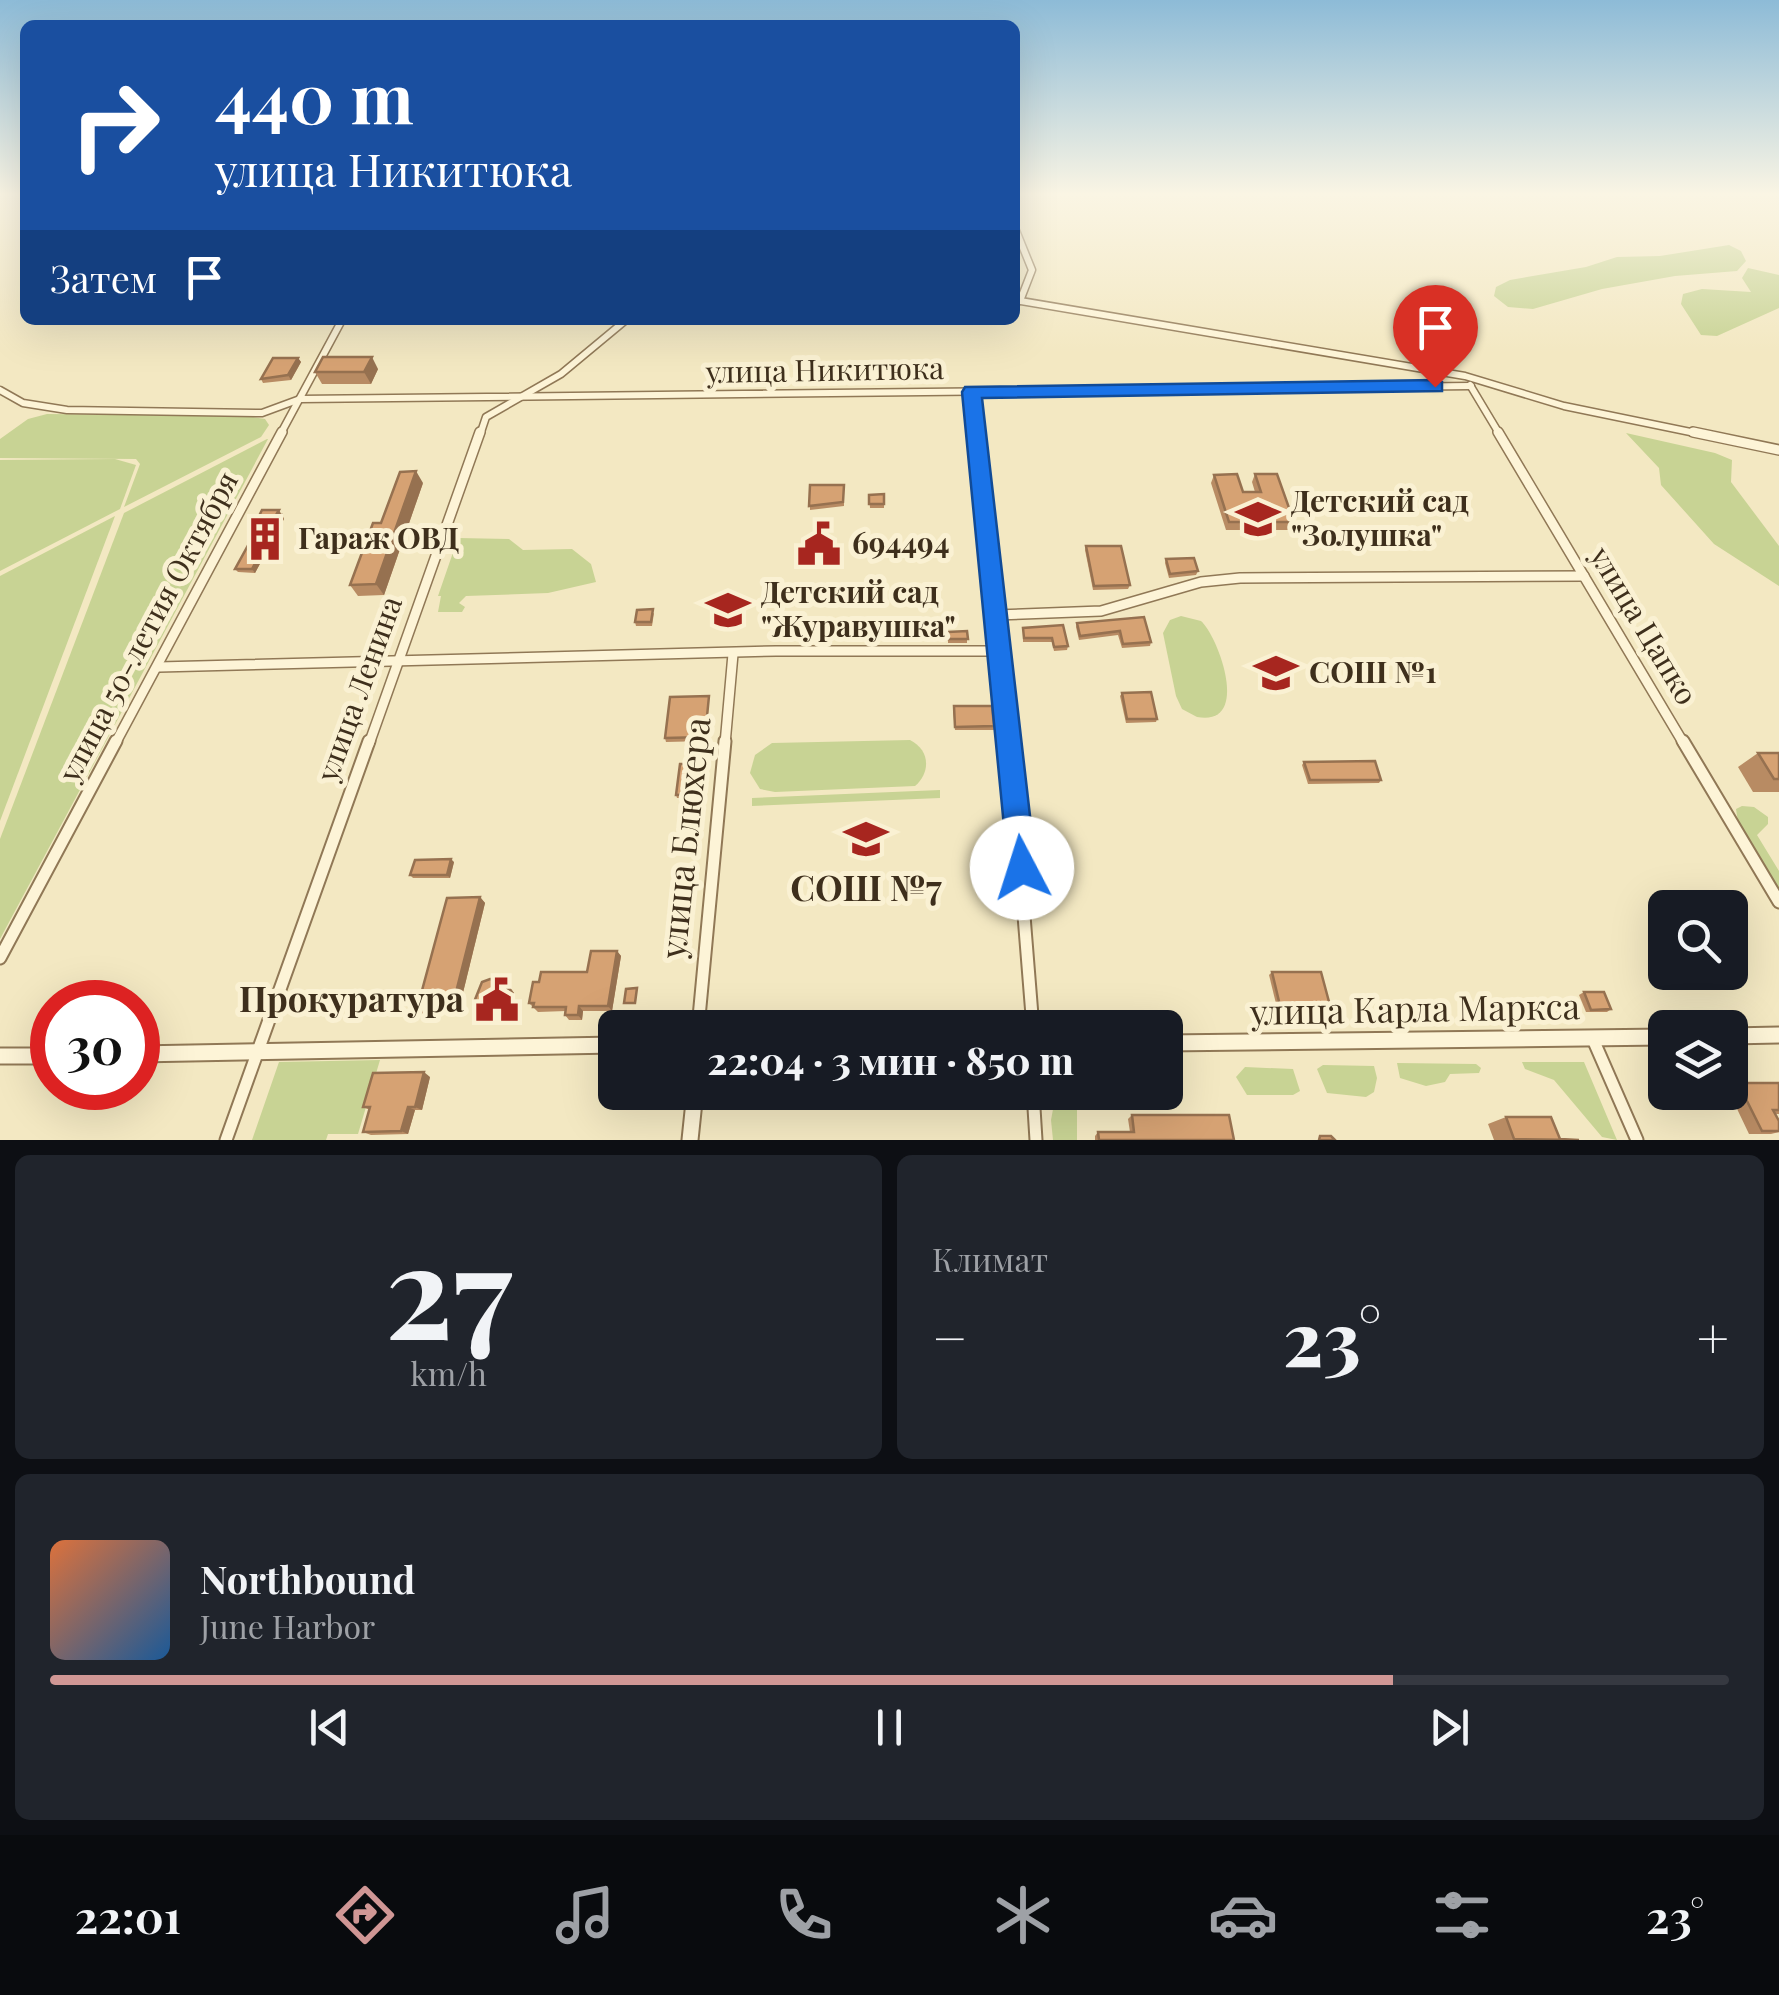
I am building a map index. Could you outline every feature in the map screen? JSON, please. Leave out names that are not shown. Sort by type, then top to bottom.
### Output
[{"type":"street","points":[[1020,296],[1034,270],[1027,247]]},
{"type":"street","points":[[1020,302],[1465,376],[1564,406],[1779,450]]},
{"type":"street","name":"улица 50-летия Октября","points":[[0,958],[339,325]]},
{"type":"street","name":"улица Ленина","points":[[226,1140],[486,417],[562,374],[620,325]]},
{"type":"street","name":"улица Цапко","points":[[1465,376],[1779,902]]},
{"type":"street","name":"улица Никитюка","points":[[262,413],[300,399],[1471,386]]},
{"type":"street","points":[[0,390],[23,404],[67,410],[262,413],[273,416],[282,428]]},
{"type":"street","points":[[972,392],[1000,650],[1031,1010]]},
{"type":"street","points":[[996,615],[1102,612],[1201,582],[1240,578],[1584,576]]},
{"type":"street","points":[[158,667],[1000,650]]},
{"type":"street","name":"улица Блюхера","points":[[700,1010],[734,654]]},
{"type":"street","points":[[1748,1036],[1779,1035]]},
{"type":"street","name":"улица Карла Маркса","points":[[1183,1044],[1648,1036]]},
{"type":"street","points":[[1592,1038],[1637,1140]]},
{"type":"street","points":[[160,1053],[598,1045]]},
{"type":"street","points":[[0,1056],[30,1056]]},
{"type":"street","points":[[690,1140],[693,1110]]},
{"type":"street","points":[[1034,1110],[1036,1140]]},
{"type":"green space","points":[[1733,247],[1741,251],[1746,261],[1737,271],[1675,276],[1602,289],[1533,309],[1508,307],[1494,296],[1496,287],[1510,280],[1586,267],[1617,257]]},
{"type":"green space","points":[[1748,268],[1779,275],[1779,308],[1717,336],[1701,335],[1681,304],[1683,294],[1702,289],[1751,292],[1742,278]]},
{"type":"green space","points":[[47,414],[247,416],[265,419],[269,425],[261,437],[124,507],[140,464],[136,459],[0,458],[0,439],[28,419]]},
{"type":"green space","points":[[1626,433],[1732,460],[1731,482],[1779,546],[1779,586],[1714,544],[1661,485],[1659,468]]},
{"type":"green space","points":[[268,439],[0,939],[0,839],[124,513]]},
{"type":"green space","points":[[115,459],[136,465],[120,509],[0,571],[0,460]]},
{"type":"green space","points":[[115,516],[0,821],[0,576]]},
{"type":"green space","points":[[458,538],[509,539],[523,550],[572,549],[591,564],[596,582],[548,593],[466,596],[459,603],[465,607],[462,612],[438,612],[438,596]]},
{"type":"green space","points":[[1181,616],[1201,621],[1222,661],[1227,695],[1223,708],[1214,716],[1197,717],[1182,709],[1176,696],[1163,633],[1170,620]]},
{"type":"green space","points":[[910,740],[921,749],[926,762],[924,774],[915,786],[775,792],[760,789],[750,773],[755,755],[772,743]]},
{"type":"green space","points":[[940,790],[940,798],[752,806],[752,798]]},
{"type":"green space","points":[[1754,807],[1768,817],[1768,824],[1757,835],[1779,871],[1779,891],[1738,822],[1736,809]]},
{"type":"green space","points":[[380,1060],[358,1134],[328,1134],[326,1140],[252,1140],[279,1062]]},
{"type":"green space","points":[[1522,1062],[1584,1062],[1617,1140],[1602,1137],[1554,1080],[1525,1069]]},
{"type":"green space","points":[[1397,1063],[1476,1064],[1481,1068],[1479,1073],[1450,1074],[1445,1082],[1426,1086],[1400,1078]]},
{"type":"green space","points":[[1323,1065],[1374,1066],[1374,1092],[1366,1097],[1327,1093],[1317,1069]]},
{"type":"green space","points":[[1245,1067],[1293,1069],[1300,1091],[1293,1095],[1247,1095],[1236,1077]]},
{"type":"green space","points":[[1053,1110],[1077,1110],[1077,1140],[1053,1140]]},
{"type":"building","points":[[323,357],[372,357],[364,372],[315,372]]},
{"type":"building","points":[[273,358],[298,358],[288,375],[261,379]]},
{"type":"building","points":[[416,471],[376,584],[350,585],[373,523],[381,523],[400,472]]},
{"type":"building","points":[[1237,474],[1243,492],[1261,492],[1255,474],[1277,474],[1294,522],[1271,522],[1265,505],[1246,505],[1252,522],[1229,522],[1214,475]]},
{"type":"building","points":[[810,485],[844,485],[843,502],[809,506]]},
{"type":"building","points":[[884,494],[884,504],[869,504],[869,495]]},
{"type":"building","name":"Гараж ОВД","points":[[262,510],[279,510],[276,515],[281,515],[252,569],[235,569],[262,520],[257,520]]},
{"type":"building","points":[[1086,546],[1121,546],[1130,585],[1094,586]]},
{"type":"building","points":[[1194,558],[1198,571],[1170,574],[1166,559]]},
{"type":"building","points":[[653,609],[651,622],[635,622],[637,610]]},
{"type":"building","points":[[1144,617],[1151,642],[1123,644],[1120,631],[1080,636],[1077,623]]},
{"type":"building","points":[[1063,625],[1068,646],[1054,647],[1052,638],[1024,638],[1023,628]]},
{"type":"building","points":[[967,631],[968,639],[948,639],[948,632]]},
{"type":"building","points":[[1151,692],[1157,719],[1127,719],[1122,693]]},
{"type":"building","points":[[709,696],[705,737],[665,738],[670,697]]},
{"type":"building","points":[[954,706],[992,706],[994,726],[955,727]]},
{"type":"building","points":[[1758,753],[1779,753],[1779,779],[1774,779]]},
{"type":"building","points":[[1375,761],[1381,780],[1310,780],[1304,762]]},
{"type":"building","points":[[680,764],[701,764],[697,794],[676,795]]},
{"type":"building","points":[[451,859],[447,875],[410,875],[415,860]]},
{"type":"building","points":[[480,897],[452,1008],[417,1009],[447,898]]},
{"type":"building","points":[[591,951],[617,951],[608,1006],[579,1006],[578,1015],[565,1015],[566,1007],[533,1007],[534,1003],[529,1003],[533,982],[539,982],[541,972],[587,972]]},
{"type":"building","points":[[1272,972],[1321,972],[1332,1013],[1282,1014]]},
{"type":"building","name":"Прокуратура","points":[[482,982],[506,982],[504,988],[509,988],[500,1007],[476,1007],[478,1002],[474,1002]]},
{"type":"building","points":[[637,988],[635,1003],[624,1003],[626,989]]},
{"type":"building","points":[[1584,992],[1604,992],[1611,1009],[1591,1010]]},
{"type":"building","points":[[424,1072],[415,1107],[408,1107],[401,1131],[363,1132],[370,1107],[363,1107],[373,1073]]},
{"type":"building","points":[[1748,1083],[1779,1083],[1779,1110],[1773,1110],[1779,1131],[1762,1131],[1748,1103]]},
{"type":"building","points":[[1132,1115],[1229,1115],[1234,1140],[1099,1140],[1098,1132],[1134,1132]]},
{"type":"building","points":[[1506,1117],[1551,1117],[1560,1139],[1579,1140],[1514,1139]]},
{"type":"place","name":"Детский сад \"Золушка\"","points":[[1258,519]]},
{"type":"place","name":"Гараж ОВД","points":[[265,539]]},
{"type":"place","name":"694494","points":[[819,544]]},
{"type":"place","name":"Детский сад \"Журавушка\"","points":[[728,610]]},
{"type":"place","name":"СОШ №1","points":[[1276,673]]},
{"type":"place","name":"СОШ №7","points":[[866,839]]},
{"type":"place","name":"Прокуратура","points":[[497,1000]]},
{"type":"route","points":[[1022,868],[972,392],[1435,387]]}]
